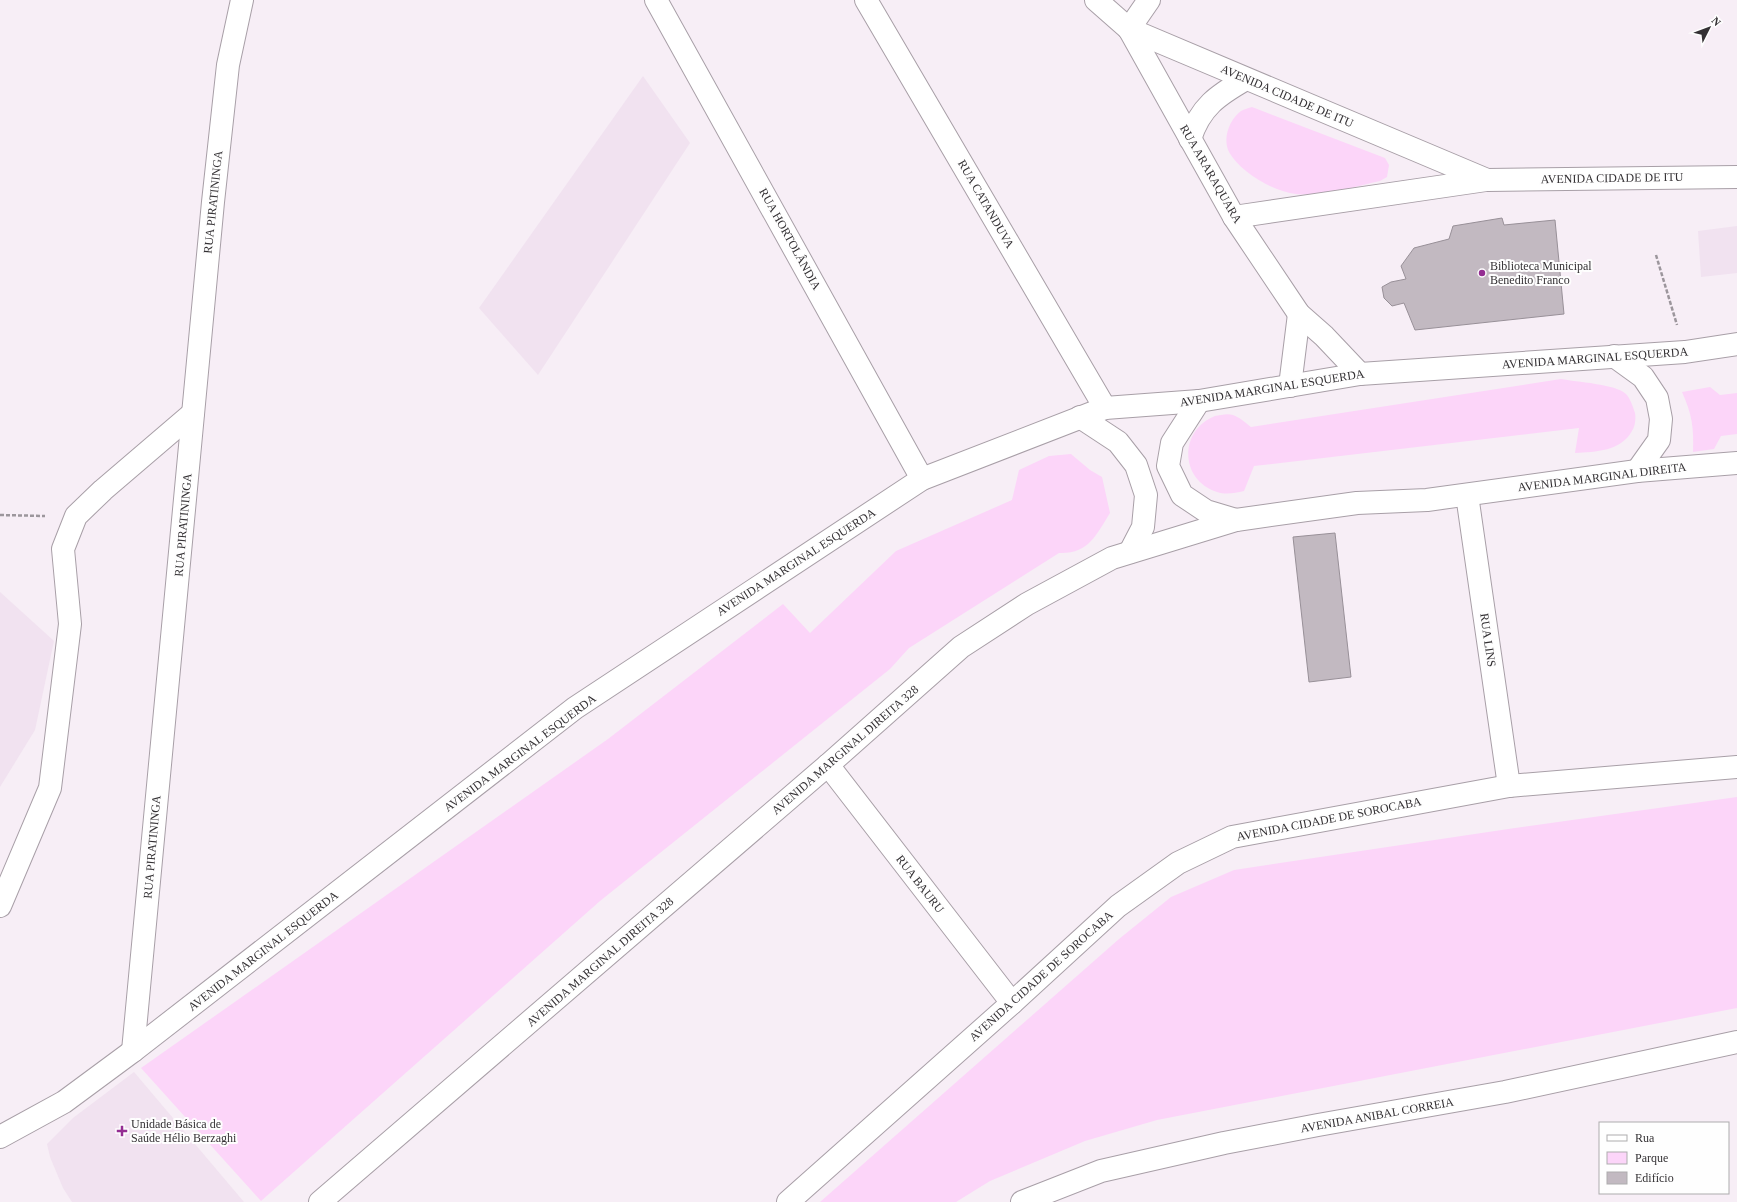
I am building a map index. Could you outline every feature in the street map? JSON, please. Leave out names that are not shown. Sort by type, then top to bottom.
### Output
[{"type":"street","name":"RUA PIRATININGA","points":[[133,1051],[213,202],[227,72],[242,0]]},
{"type":"street","name":"RUA HORTOLÂNDIA","points":[[656,0],[922,479]]},
{"type":"street","name":"RUA CATANDUVA","points":[[866,0],[1105,408]]},
{"type":"street","name":"AVENIDA CIDADE DE ITU","points":[[1096,0],[1129,29],[1487,180]]},
{"type":"street","points":[[1129,29],[1149,0]]},
{"type":"street","name":"RUA ARARAQUARA","points":[[1129,29],[1234,217],[1299,314],[1324,336],[1360,374]]},
{"type":"street","points":[[1190,138],[1195,123],[1208,106],[1222,93],[1246,79]]},
{"type":"street","name":"AVENIDA CIDADE DE ITU","points":[[1234,217],[1487,180],[1737,177]]},
{"type":"street","points":[[1290,386],[1299,314]]},
{"type":"street","name":"AVENIDA MARGINAL ESQUERDA","points":[[0,1137],[64,1102],[133,1051],[575,708],[922,479],[1105,408],[1199,401],[1360,374],[1685,352],[1737,344]]},
{"type":"street","points":[[1614,356],[1643,378],[1657,398],[1661,419],[1659,440],[1637,471]]},
{"type":"street","points":[[1199,401],[1172,443],[1168,466],[1182,495],[1206,511],[1236,520]]},
{"type":"street","points":[[0,906],[50,788],[70,624],[63,549],[76,516],[103,490],[193,413]]},
{"type":"street","points":[[1080,417],[1118,442],[1136,465],[1146,495],[1143,527],[1130,552]]},
{"type":"street","name":"AVENIDA MARGINAL DIREITA","points":[[1467,495],[1637,471],[1737,463]]},
{"type":"street","name":"AVENIDA MARGINAL DIREITA 328","points":[[320,1202],[828,765],[961,648],[1027,604],[1112,558],[1236,520],[1357,503],[1427,500],[1467,495]]},
{"type":"street","name":"RUA LINS","points":[[1467,495],[1509,786]]},
{"type":"street","name":"RUA BAURU","points":[[828,765],[1012,1003]]},
{"type":"street","name":"AVENIDA CIDADE DE SOROCABA","points":[[788,1202],[1012,1003],[1118,906],[1178,863],[1232,837],[1509,786],[1737,767]]},
{"type":"street","name":"AVENIDA ANIBAL CORREIA","points":[[1022,1202],[1101,1171],[1224,1143],[1505,1092],[1737,1042]]},
{"type":"path","points":[[1656,255],[1685,352]]},
{"type":"path","points":[[0,515],[76,516]]},
{"type":"shaded area","points":[[643,76],[690,143],[538,375],[479,308]]},
{"type":"shaded area","points":[[1737,226],[1737,273],[1701,277],[1698,231]]},
{"type":"shaded area","points":[[0,592],[54,641],[35,730],[0,787]]},
{"type":"shaded area","name":"Unidade Básica de Saúde Hélio Berzaghi","points":[[134,1072],[244,1202],[72,1202],[63,1188],[50,1157],[47,1144],[73,1118]]},
{"type":"green space","points":[[1252,107],[1385,158],[1389,165],[1387,177],[1380,181],[1339,191],[1307,195],[1287,192],[1258,180],[1241,167],[1234,159],[1229,152],[1226,141],[1228,129],[1237,114]]},
{"type":"green space","points":[[1561,379],[1614,388],[1626,394],[1635,413],[1634,427],[1627,438],[1621,443],[1607,449],[1575,453],[1579,428],[1254,466],[1244,491],[1230,493],[1217,492],[1205,486],[1196,477],[1190,466],[1188,455],[1190,443],[1195,432],[1203,423],[1215,416],[1231,414],[1251,427]]},
{"type":"green space","points":[[1710,387],[1720,395],[1737,393],[1737,434],[1721,436],[1714,449],[1693,452],[1692,421],[1682,392]]},
{"type":"green space","points":[[1071,454],[1090,470],[1102,477],[1110,513],[1096,536],[1085,547],[1078,550],[1059,553],[909,648],[890,669],[600,901],[261,1201],[141,1068],[608,739],[783,604],[810,633],[896,551],[1012,500],[1019,470],[1049,456]]},
{"type":"green space","points":[[1737,797],[1737,1008],[1157,1120],[1085,1141],[990,1181],[956,1202],[820,1202],[1119,939],[1171,897],[1234,870],[1515,828]]},
{"type":"building","name":"Biblioteca Municipal Benedito Franco","points":[[1502,218],[1504,225],[1555,220],[1564,314],[1415,330],[1404,303],[1392,306],[1384,298],[1382,287],[1391,282],[1406,279],[1401,266],[1414,248],[1449,239],[1453,226]]},
{"type":"building","points":[[1335,533],[1351,677],[1309,682],[1293,537]]},
{"type":"place","name":"Biblioteca Municipal Benedito Franco","points":[[1482,273]]},
{"type":"place","name":"Unidade Básica de Saúde Hélio Berzaghi","points":[[122,1131]]}]
